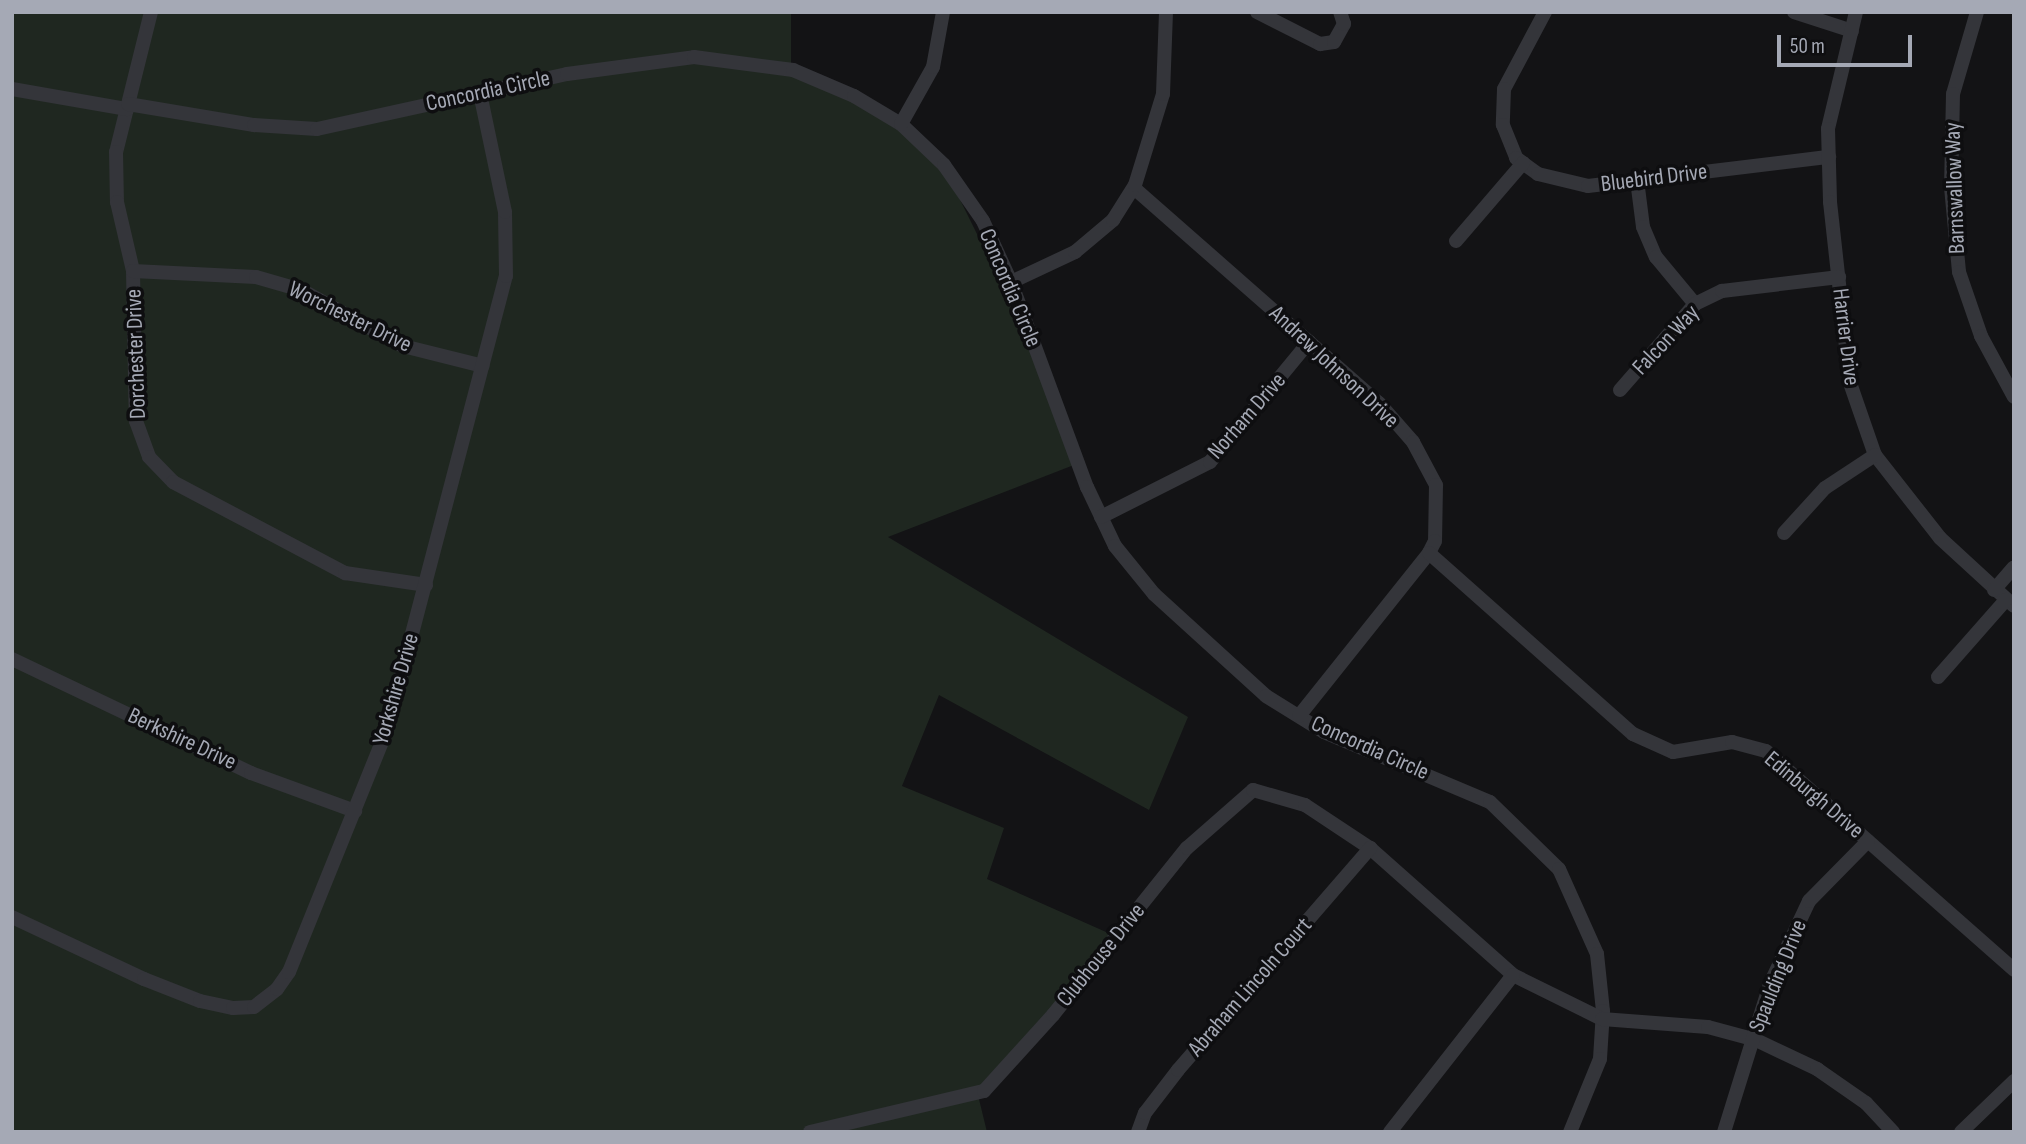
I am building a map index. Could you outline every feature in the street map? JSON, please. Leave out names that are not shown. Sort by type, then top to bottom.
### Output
[{"type":"street","name":"Dorchester Drive","points":[[151,12],[116,152],[117,202],[132,271],[136,421],[157,465],[173,482],[345,573],[426,585]]},
{"type":"street","points":[[901,124],[933,67],[943,12]]},
{"type":"street","points":[[1012,282],[1075,252],[1113,220],[1134,188],[1163,94],[1166,12]]},
{"type":"street","points":[[1257,12],[1320,44],[1334,42],[1344,24],[1340,12]]},
{"type":"street","points":[[1455,241],[1523,163],[1503,125],[1504,89],[1545,12]]},
{"type":"street","points":[[1794,12],[1852,31]]},
{"type":"street","name":"Harrier Drive","points":[[1856,12],[1828,129],[1850,383],[1875,456],[1940,538],[2010,603]]},
{"type":"street","name":"Barnswallow Way","points":[[1977,12],[1953,94],[1951,187],[1958,260],[1981,336],[2014,397]]},
{"type":"street","name":"Concordia Circle","points":[[12,89],[254,125],[317,129],[480,93],[660,59],[723,59],[793,70],[854,96],[901,124],[944,165],[983,221],[1012,282],[1101,517],[1115,546],[1154,594],[1266,696],[1324,732],[1490,802],[1523,829],[1559,869],[1597,954],[1602,1019],[1600,1059],[1570,1132]]},
{"type":"street","name":"Yorkshire Drive","points":[[12,917],[66,945],[200,1001],[254,1007],[277,989],[289,972],[387,729],[506,276],[505,212],[480,93]]},
{"type":"street","name":"Bluebird Drive","points":[[1523,163],[1538,174],[1588,186],[1829,157]]},
{"type":"street","points":[[1637,180],[1643,227],[1656,257],[1695,304]]},
{"type":"street","name":"Andrew Johnson Drive","points":[[1134,188],[1379,403],[1413,442],[1436,485],[1435,541],[1429,553],[1299,716]]},
{"type":"street","name":"Worchester Drive","points":[[132,271],[256,276],[300,289],[403,346],[482,366]]},
{"type":"street","name":"Falcon Way","points":[[1620,390],[1695,304],[1721,291],[1839,277]]},
{"type":"street","name":"Norham Drive","points":[[1101,517],[1210,462],[1309,342]]},
{"type":"street","points":[[1784,533],[1825,488],[1875,456]]},
{"type":"street","name":"Edinburgh Drive","points":[[1429,553],[1633,734],[1673,752],[1732,742],[1766,751],[2014,970]]},
{"type":"street","points":[[1994,590],[2014,567]]},
{"type":"street","points":[[1938,677],[2010,603]]},
{"type":"street","name":"Berkshire Drive","points":[[12,659],[251,772],[355,811]]},
{"type":"street","name":"Clubhouse Drive","points":[[810,1132],[984,1091],[1053,1015],[1187,848],[1253,790],[1305,805],[1370,848]]},
{"type":"street","name":"Spaulding Drive","points":[[1724,1132],[1770,984],[1809,901],[1868,841]]},
{"type":"street","points":[[1370,848],[1513,975],[1602,1019],[1708,1027],[1753,1039],[1817,1069],[1866,1103],[1893,1132]]},
{"type":"street","name":"Abraham Lincoln Court","points":[[1138,1132],[1145,1113],[1178,1070],[1370,848]]},
{"type":"street","points":[[1390,1132],[1513,975]]},
{"type":"street","points":[[1961,1132],[2014,1081]]},
{"type":"shaded area","points":[[12,12],[791,12],[791,65],[936,151],[1056,394],[1079,463],[888,537],[1188,717],[1149,810],[939,695],[902,786],[1004,828],[987,879],[1115,936],[977,1091],[987,1132],[12,1132]]}]
